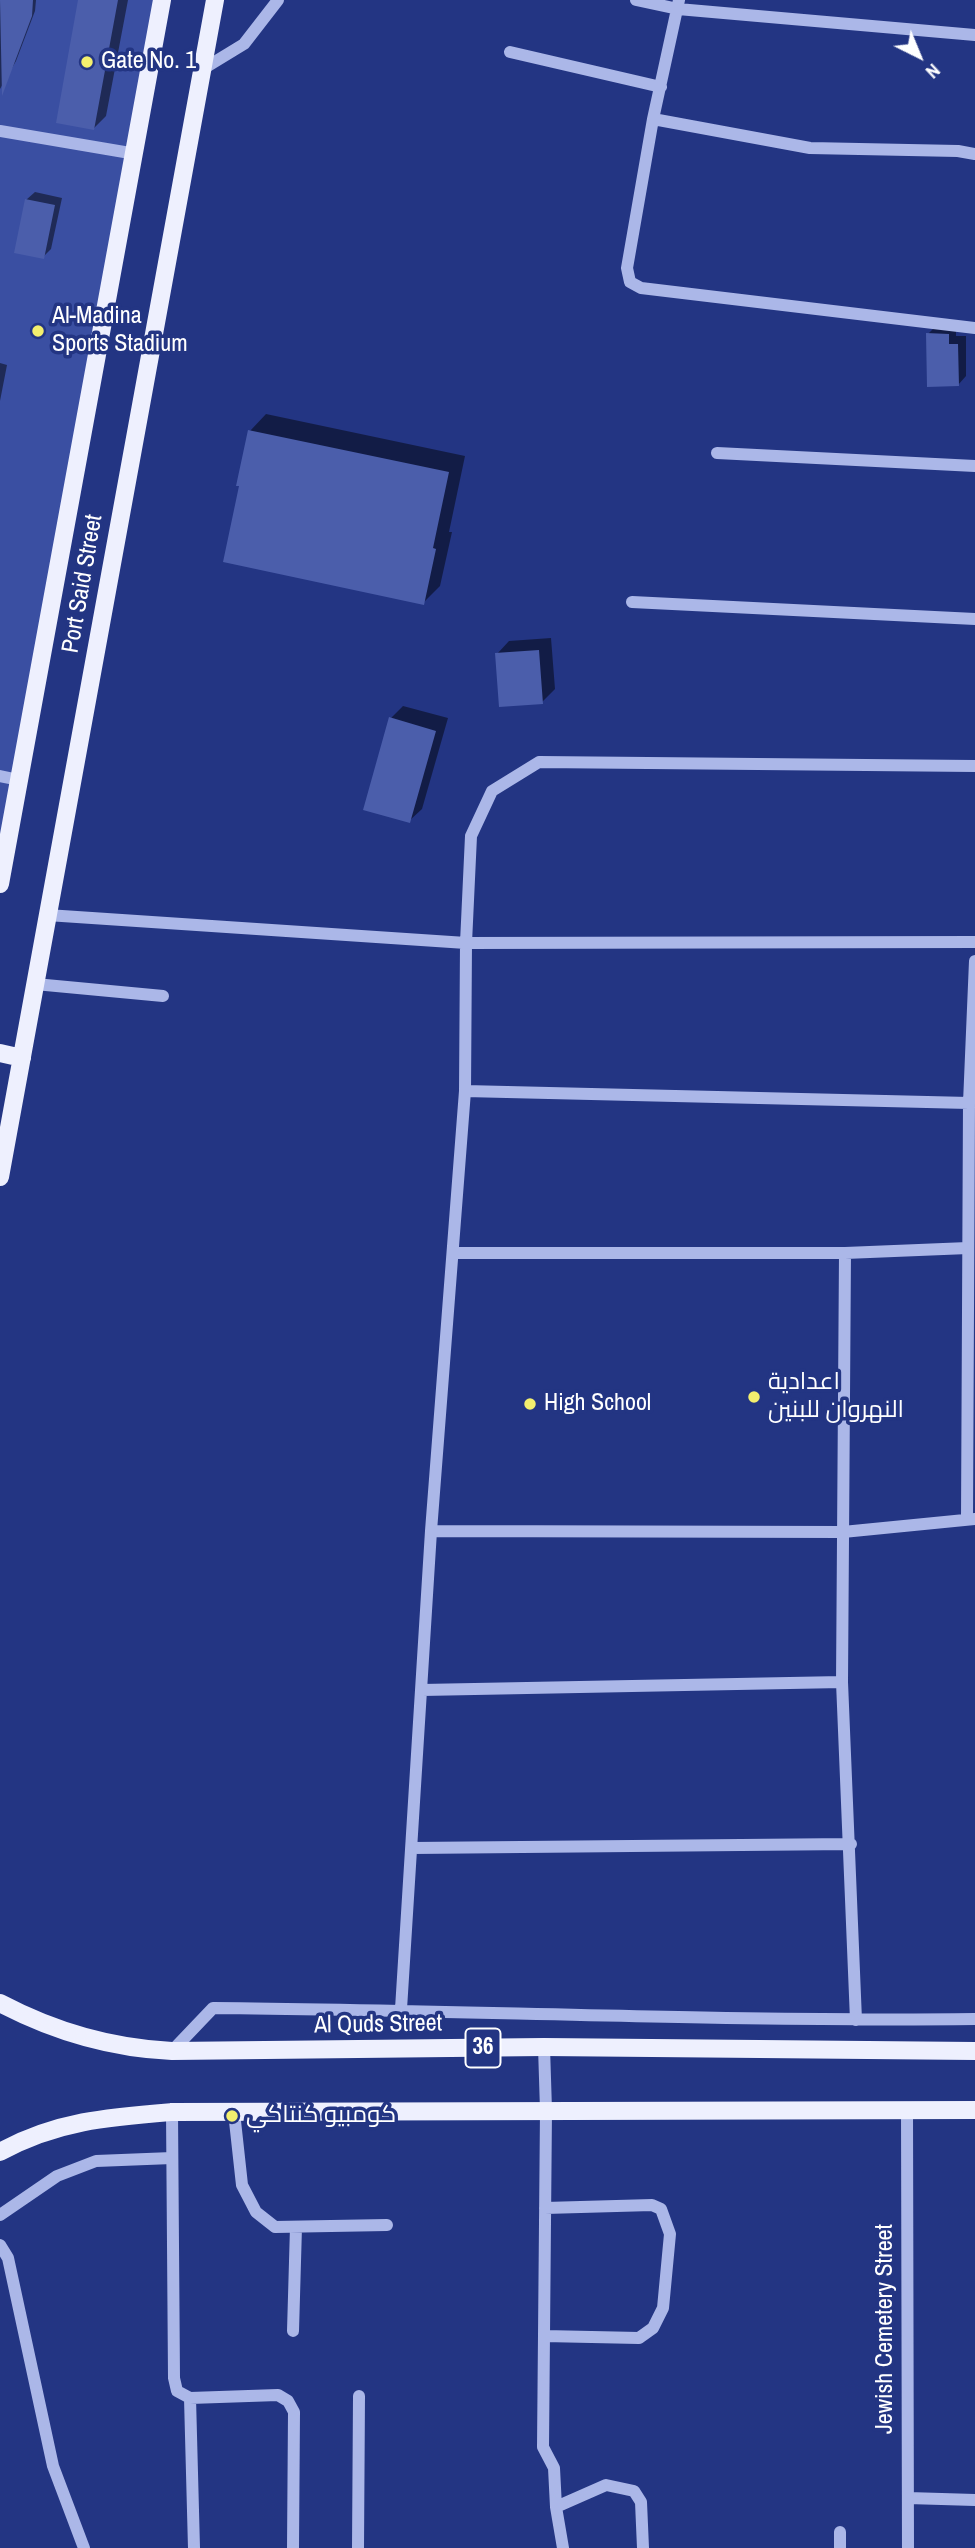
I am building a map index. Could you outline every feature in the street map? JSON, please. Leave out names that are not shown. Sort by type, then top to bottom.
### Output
[{"type":"main road","name":"Port Said Street","points":[[0,884],[136,155],[162,0]]},
{"type":"main road","name":"Port Said Street","points":[[0,1177],[215,0]]},
{"type":"main road","points":[[0,1053],[22,1058]]},
{"type":"main road","name":"Al Quds Street","points":[[0,2003],[52,2028],[81,2038],[121,2046],[172,2051],[544,2047],[975,2051]]},
{"type":"main road","points":[[0,2152],[31,2137],[79,2122],[103,2117],[172,2112],[975,2110]]},
{"type":"street","points":[[203,68],[244,44],[278,0]]},
{"type":"street","points":[[636,0],[975,35]]},
{"type":"street","points":[[679,4],[653,119],[627,268],[630,282],[641,288],[975,328]]},
{"type":"street","points":[[510,52],[661,87]]},
{"type":"street","points":[[653,119],[810,148],[958,151],[975,154]]},
{"type":"street","points":[[0,131],[136,155]]},
{"type":"street","points":[[717,453],[975,466]]},
{"type":"street","points":[[632,603],[975,619]]},
{"type":"street","points":[[401,2009],[430,1531],[465,1091],[466,943],[471,836],[492,791],[539,762],[975,766]]},
{"type":"street","points":[[0,776],[19,780]]},
{"type":"street","points":[[47,915],[466,943],[975,942]]},
{"type":"street","points":[[430,1531],[843,1532],[971,1519],[969,1103],[975,961]]},
{"type":"street","points":[[35,984],[163,996]]},
{"type":"street","points":[[465,1091],[969,1103]]},
{"type":"street","points":[[454,1253],[845,1254],[968,1248]]},
{"type":"street","points":[[845,1254],[842,1682],[856,2020]]},
{"type":"street","points":[[422,1690],[842,1682]]},
{"type":"street","points":[[412,1848],[850,1844]]},
{"type":"street","points":[[172,2051],[213,2008],[401,2009],[856,2020],[975,2019]]},
{"type":"street","points":[[544,2047],[543,2447],[554,2468],[562,2548]]},
{"type":"street","name":"Jewish Cemetery Street","points":[[906,2110],[908,2548]]},
{"type":"street","points":[[172,2112],[174,2378],[177,2391],[190,2398],[278,2395],[288,2401],[294,2412],[293,2548]]},
{"type":"street","points":[[234,2112],[242,2185],[256,2212],[275,2227],[387,2225]]},
{"type":"street","points":[[0,2214],[57,2176],[96,2161],[172,2158]]},
{"type":"street","points":[[544,2208],[652,2205],[661,2209],[666,2217],[670,2234],[663,2308],[653,2328],[639,2338],[544,2336]]},
{"type":"street","points":[[293,2331],[296,2227]]},
{"type":"street","points":[[0,2245],[8,2258],[53,2466],[84,2548]]},
{"type":"street","points":[[358,2548],[359,2396]]},
{"type":"street","points":[[190,2398],[194,2548]]},
{"type":"street","points":[[556,2507],[606,2486],[634,2491],[641,2502],[643,2548]]},
{"type":"street","points":[[908,2498],[975,2500]]},
{"type":"street","points":[[840,2532],[840,2548]]},
{"type":"shaded area","name":"Al-Madina Sports Stadium","points":[[0,0],[156,0],[0,890]]},
{"type":"building","points":[[0,0],[33,0],[32,16],[2,96]]},
{"type":"building","name":"Gate No. 1","points":[[78,0],[118,0],[94,130],[56,123]]},
{"type":"building","points":[[25,199],[55,205],[44,259],[14,253]]},
{"type":"building","points":[[926,333],[949,334],[949,344],[958,344],[959,386],[927,387]]},
{"type":"building","points":[[248,430],[449,472],[424,605],[223,562]]},
{"type":"building","points":[[539,650],[543,704],[499,707],[495,653]]},
{"type":"building","points":[[389,717],[436,731],[410,823],[363,810]]},
{"type":"place","name":"Gate No. 1","points":[[87,62]]},
{"type":"place","name":"Al-Madina Sports Stadium","points":[[38,331]]},
{"type":"place","name":"اعدادية النهروان للبنين","points":[[754,1397]]},
{"type":"place","name":"High School","points":[[530,1404]]},
{"type":"place","name":"كومبيو كنتاكي","points":[[232,2116]]}]
